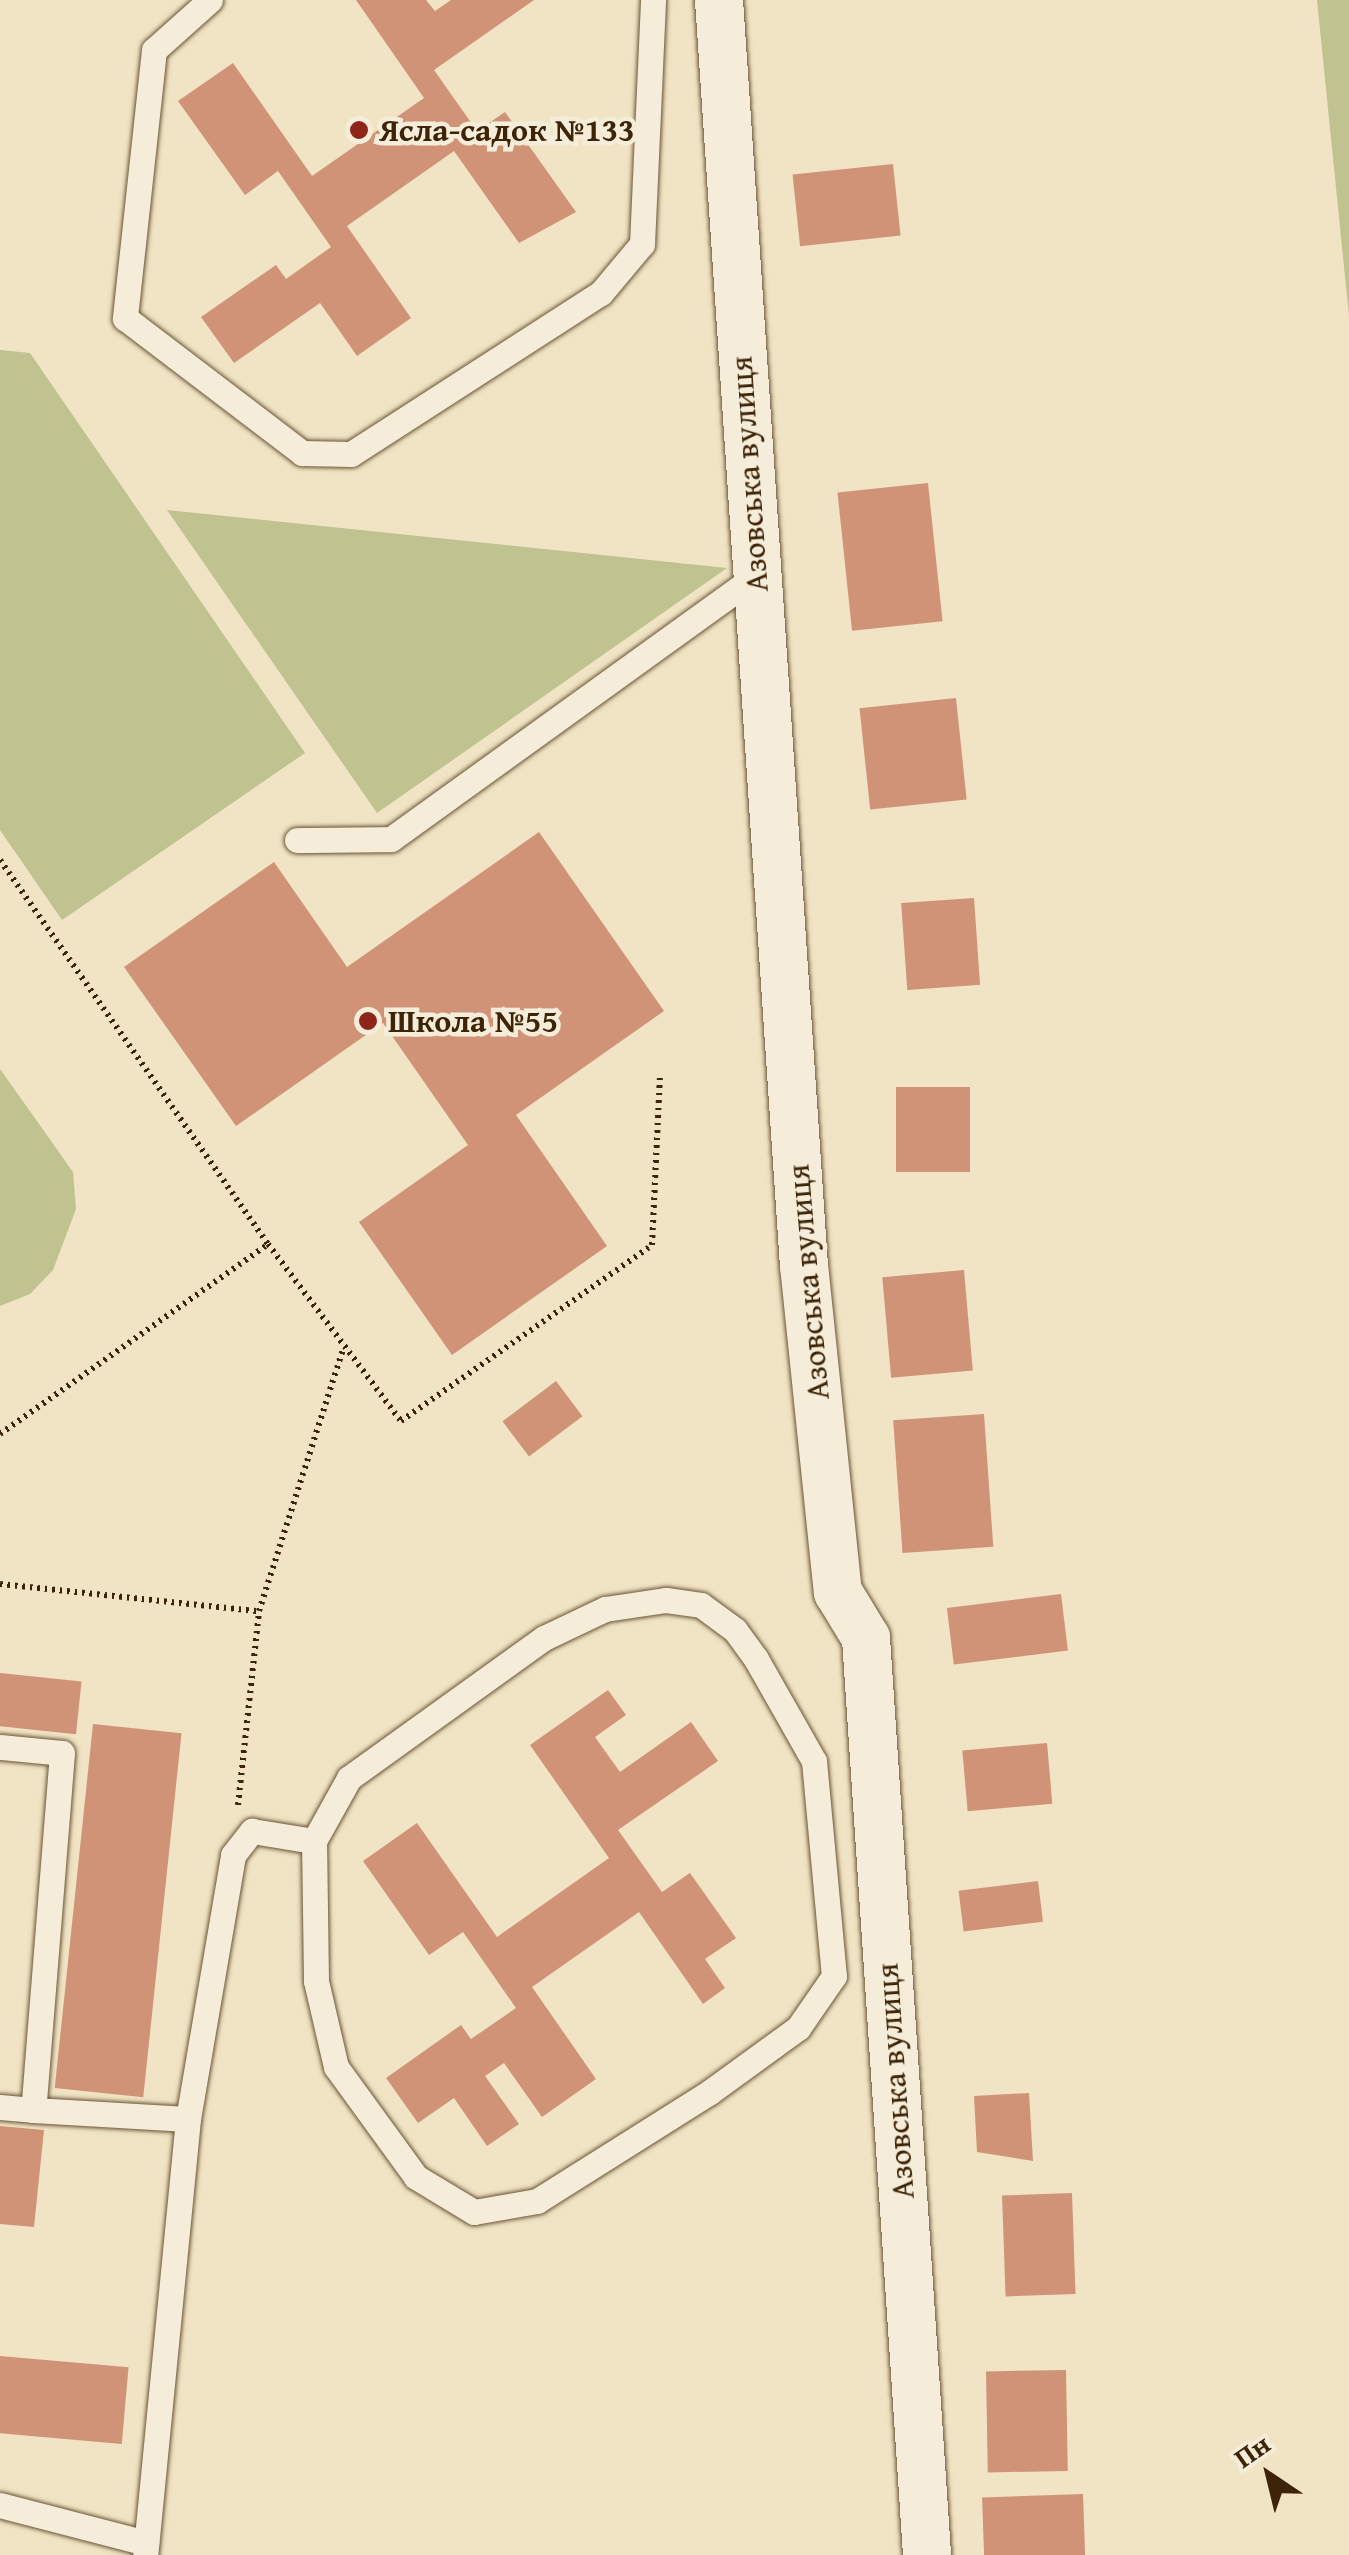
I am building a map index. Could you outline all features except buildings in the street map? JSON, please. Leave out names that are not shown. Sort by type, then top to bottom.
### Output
[{"type":"street","name":"Азовська вулиця","points":[[719,0],[804,1266],[838,1592],[866,1638],[927,2555]]},
{"type":"lane","points":[[210,0],[154,50],[126,318],[302,453],[351,454],[601,293],[642,244],[652,0]]},
{"type":"lane","points":[[297,840],[391,839],[755,576]]},
{"type":"lane","points":[[666,1600],[700,1605],[735,1630],[814,1760],[834,1976],[798,2028],[710,2092],[537,2201],[474,2212],[416,2177],[336,2068],[316,1981],[314,1842],[348,1778],[544,1638],[605,1609],[666,1600]]},
{"type":"lane","points":[[0,1747],[62,1753],[33,2110]]},
{"type":"lane","points":[[0,2505],[145,2549],[188,2118],[233,1855],[252,1830],[314,1842]]},
{"type":"lane","points":[[0,2107],[188,2118]]},
{"type":"path","points":[[0,860],[268,1244],[401,1421],[652,1245],[660,1078]]},
{"type":"path","points":[[0,1434],[268,1244]]},
{"type":"path","points":[[233,1855],[259,1612],[344,1346]]},
{"type":"path","points":[[0,1584],[259,1612]]},
{"type":"green space","points":[[1317,0],[1349,0],[1349,316]]},
{"type":"green space","points":[[0,350],[30,353],[305,753],[62,920],[0,830]]},
{"type":"green space","points":[[167,510],[727,568],[377,813]]},
{"type":"green space","points":[[0,1069],[73,1172],[76,1209],[53,1270],[30,1294],[0,1306]]},
{"type":"place","name":"Ясла-садок №133","points":[[359,130]]},
{"type":"place","name":"Школа №55","points":[[368,1021]]}]
